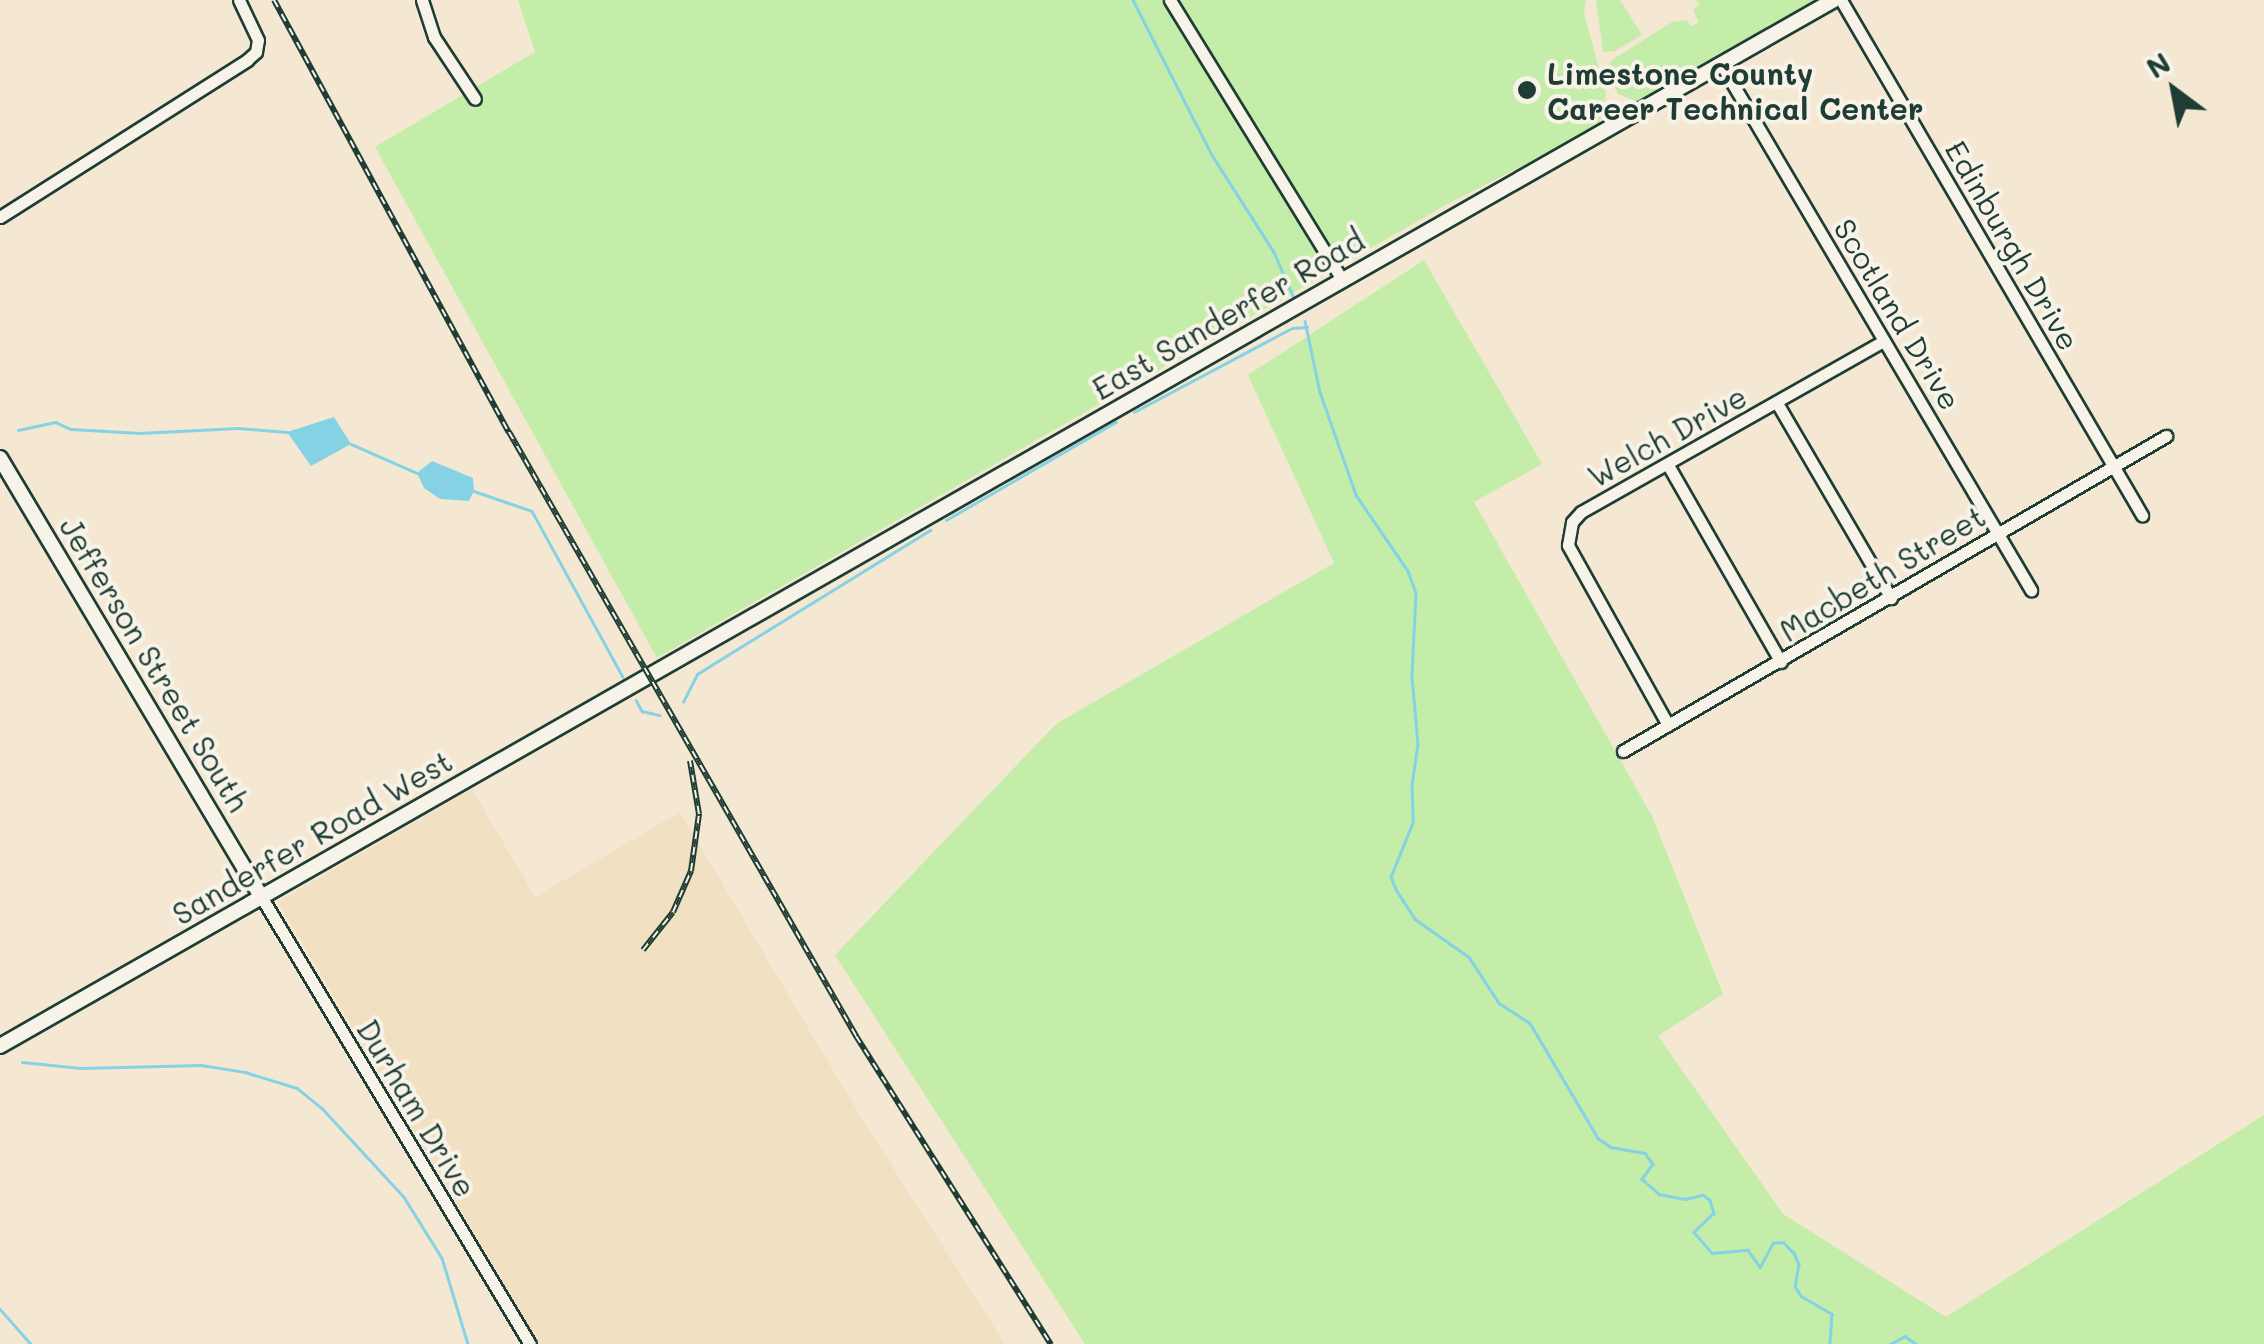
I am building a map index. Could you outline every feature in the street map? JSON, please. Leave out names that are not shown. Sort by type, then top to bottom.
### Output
[{"type":"street","points":[[0,217],[256,52],[258,40],[238,0]]},
{"type":"street","points":[[422,0],[434,37],[475,99]]},
{"type":"street","points":[[1170,0],[1342,280]]},
{"type":"street","name":"East Sanderfer Road","points":[[650,676],[1837,0]]},
{"type":"street","name":"Edinburgh Drive","points":[[1837,0],[2142,515]]},
{"type":"street","name":"Scotland Drive","points":[[1721,64],[2031,590]]},
{"type":"street","name":"Welch Drive","points":[[1668,725],[1568,546],[1572,522],[1581,512],[1883,341]]},
{"type":"street","points":[[1777,402],[1891,598]]},
{"type":"street","name":"Macbeth Street","points":[[1623,752],[2166,436]]},
{"type":"street","name":"Jefferson Street South","points":[[0,458],[262,898]]},
{"type":"street","points":[[1668,465],[1781,662]]},
{"type":"street","name":"Sanderfer Road West","points":[[0,1046],[650,676]]},
{"type":"street","name":"Durham Drive","points":[[262,898],[530,1344]]},
{"type":"shaded area","points":[[472,789],[535,897],[680,812],[862,1119],[1005,1344],[540,1344],[278,902]]},
{"type":"green space","points":[[518,0],[1586,0],[1584,13],[1606,94],[1599,127],[1451,202],[657,658],[375,147],[535,52]]},
{"type":"green space","points":[[1596,0],[1620,0],[1642,35],[1615,51],[1603,52]]},
{"type":"green space","points":[[1695,0],[1826,0],[1641,103],[1618,94],[1607,69],[1612,60],[1672,22],[1686,20],[1692,26],[1699,22],[1693,10],[1700,4]]},
{"type":"green space","points":[[1424,260],[1542,464],[1474,502],[1652,816],[1723,994],[1658,1036],[1783,1214],[1946,1317],[2264,1115],[2264,1344],[1085,1344],[835,955],[1056,724],[1334,563],[1248,375]]},
{"type":"water","points":[[334,417],[351,444],[311,466],[287,432]]},
{"type":"water","points":[[432,461],[473,478],[474,491],[469,501],[440,499],[424,488],[417,473]]},
{"type":"waterway","points":[[1133,0],[1212,155],[1274,252],[1294,298]]},
{"type":"waterway","points":[[1305,321],[1320,392],[1356,495],[1408,571],[1416,593],[1412,676],[1418,744],[1412,785],[1413,823],[1391,877],[1397,891],[1415,919],[1469,957],[1499,1003],[1530,1023],[1598,1138],[1611,1147],[1645,1153],[1653,1164],[1642,1179],[1659,1194],[1685,1199],[1703,1195],[1710,1200],[1714,1213],[1694,1232],[1712,1253],[1748,1250],[1760,1267],[1773,1243],[1783,1242],[1794,1253],[1799,1264],[1795,1286],[1801,1296],[1832,1314],[1830,1344]]},
{"type":"waterway","points":[[1134,412],[1292,328],[1307,327]]},
{"type":"waterway","points":[[18,430],[55,422],[71,429],[140,433],[238,428],[287,432]]},
{"type":"waterway","points":[[946,520],[1116,422]]},
{"type":"waterway","points":[[351,444],[417,473]]},
{"type":"waterway","points":[[474,491],[532,511],[623,677]]},
{"type":"waterway","points":[[683,702],[697,674],[930,530]]},
{"type":"waterway","points":[[636,700],[642,711],[660,715]]},
{"type":"waterway","points":[[22,1062],[81,1068],[201,1065],[245,1072],[297,1088],[322,1108],[404,1197],[442,1258],[468,1344]]},
{"type":"waterway","points":[[0,1309],[31,1344]]},
{"type":"waterway","points":[[1890,1344],[1905,1336],[1916,1344]]},
{"type":"railway","points":[[274,0],[509,432],[856,1036],[1051,1344]]},
{"type":"railway","points":[[643,950],[673,912],[691,871],[699,814],[690,761]]},
{"type":"place","name":"Limestone County Career Technical Center","points":[[1527,90]]}]
